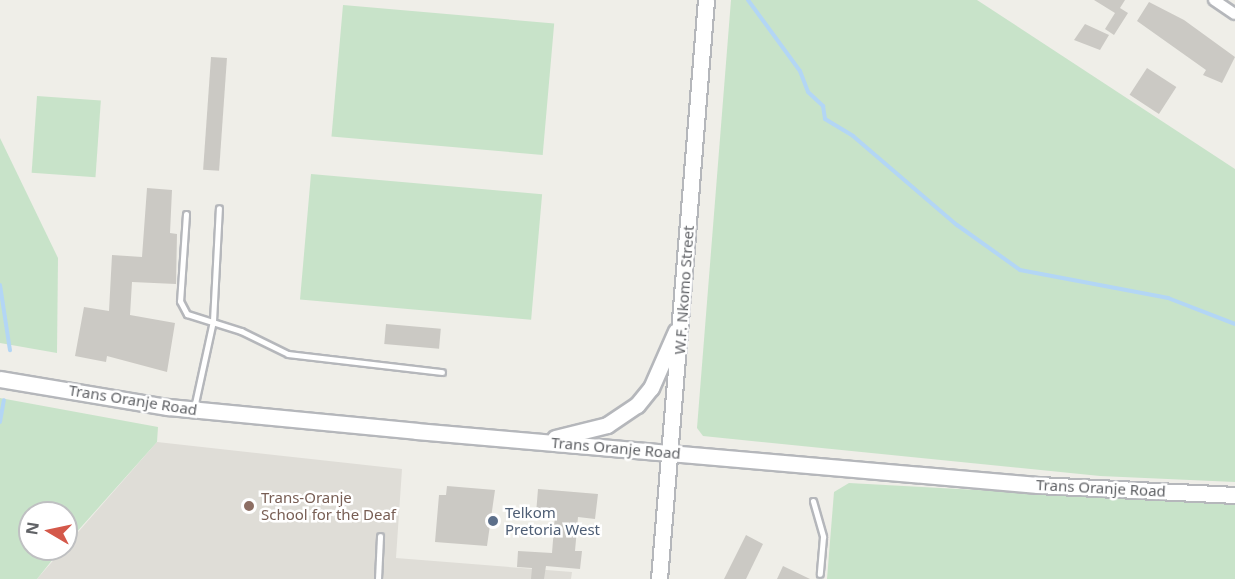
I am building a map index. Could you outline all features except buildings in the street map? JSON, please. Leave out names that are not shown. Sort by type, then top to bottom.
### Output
[{"type":"main road","name":"W.F. Nkomo Street","points":[[659,579],[683,315],[706,0]]},
{"type":"main road","points":[[537,441],[607,425],[637,405],[664,364],[683,315]]},
{"type":"main road","name":"Trans Oranje Road","points":[[0,378],[194,410],[1038,485],[1235,495]]},
{"type":"street","points":[[1214,0],[1235,14]]},
{"type":"lane","points":[[194,410],[213,321],[219,208]]},
{"type":"lane","points":[[186,214],[180,301],[187,314],[213,321],[288,354],[442,372]]},
{"type":"lane","points":[[813,501],[823,537],[820,574]]},
{"type":"lane","points":[[378,579],[380,536]]},
{"type":"shaded area","name":"Trans-Oranje School for the Deaf","points":[[157,442],[402,469],[396,558],[572,572],[571,579],[37,579],[53,561],[78,561],[78,532]]},
{"type":"green space","points":[[731,0],[977,0],[1235,169],[1235,482],[1100,476],[703,436],[697,428]]},
{"type":"green space","points":[[343,5],[554,23],[543,155],[331,136]]},
{"type":"green space","points":[[37,96],[101,100],[95,177],[32,173]]},
{"type":"green space","points":[[0,138],[58,258],[57,353],[0,343]]},
{"type":"green space","points":[[311,174],[542,194],[531,320],[300,300]]},
{"type":"green space","points":[[0,398],[158,427],[157,442],[78,531],[78,501],[18,501],[18,561],[51,561],[37,579],[0,579]]},
{"type":"green space","points":[[849,483],[1235,504],[1235,579],[827,579],[834,492]]},
{"type":"waterway","points":[[748,0],[800,71],[808,92],[823,106],[825,119],[853,136],[957,225],[1020,270],[1168,298],[1235,324]]},
{"type":"waterway","points":[[0,285],[10,350]]},
{"type":"waterway","points":[[0,422],[4,400]]},
{"type":"place","name":"Trans-Oranje School for the Deaf","points":[[249,506]]},
{"type":"place","name":"Telkom Pretoria West","points":[[493,521]]}]
